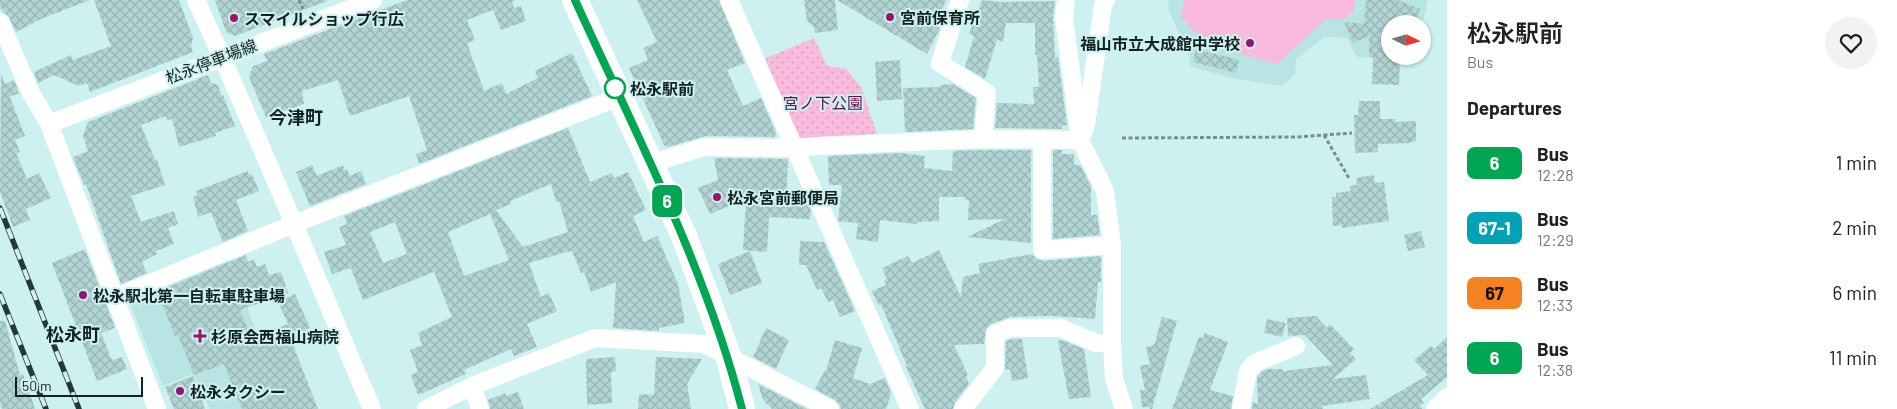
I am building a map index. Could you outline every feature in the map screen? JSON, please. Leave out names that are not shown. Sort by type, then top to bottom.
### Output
[{"type":"highway","points":[[575,0],[684,236],[728,355],[742,409]]},
{"type":"street","points":[[196,0],[222,56],[372,409]]},
{"type":"street","name":"松永停車場線","points":[[49,124],[222,56],[373,0]]},
{"type":"street","points":[[729,0],[910,409]]},
{"type":"street","points":[[960,0],[940,63],[987,93],[983,139]]},
{"type":"street","points":[[1066,0],[1064,18],[1083,101],[1086,125],[1080,140],[1105,191],[1112,245],[1114,380],[1124,409]]},
{"type":"street","points":[[1083,101],[1103,5],[1106,0]]},
{"type":"street","points":[[0,22],[30,93],[49,124],[116,296],[157,409]]},
{"type":"street","points":[[116,296],[619,97]]},
{"type":"street","points":[[650,164],[704,147],[796,148],[983,139],[1080,140]]},
{"type":"street","points":[[1042,139],[1042,250],[1112,245]]},
{"type":"street","points":[[963,409],[995,368],[995,334],[1010,328],[1061,328],[1096,343],[1112,342]]},
{"type":"street","points":[[426,409],[472,386],[595,338],[704,344],[830,409]]},
{"type":"street","points":[[1241,409],[1248,371],[1255,363],[1296,346]]},
{"type":"street","points":[[472,386],[480,409]]},
{"type":"street","points":[[1436,409],[1447,397]]},
{"type":"path","points":[[1122,138],[1352,134]]},
{"type":"path","points":[[1324,135],[1350,180]]},
{"type":"shaded area","name":"福山市立大成館中学校","points":[[1168,0],[1428,0],[1424,15],[1381,15],[1381,59],[1357,57],[1347,38],[1324,37],[1296,59],[1295,74],[1282,86],[1237,79],[1191,67],[1188,48],[1169,12]]},
{"type":"shaded area","name":"杉原会西福山病院","points":[[229,257],[284,409],[210,409],[193,374],[163,386],[128,298]]},
{"type":"green space","points":[[1184,0],[1355,0],[1354,11],[1343,20],[1326,19],[1277,64],[1208,45],[1181,17]]},
{"type":"green space","name":"宮ノ下公園","points":[[814,38],[827,66],[846,69],[861,87],[877,134],[799,138],[764,59]]},
{"type":"building","points":[[0,0],[90,0],[43,18],[16,32],[9,17],[0,6]]},
{"type":"building","points":[[94,0],[179,0],[193,38],[191,46],[193,52],[90,92],[87,83],[79,86],[54,75],[38,83],[34,72],[71,55],[73,60],[111,46]]},
{"type":"building","points":[[215,0],[327,1],[235,36],[226,32]]},
{"type":"building","points":[[407,0],[515,0],[512,2],[514,8],[521,6],[526,21],[501,30],[493,10],[467,20],[475,40],[467,43],[484,91],[502,83],[506,94],[538,78],[535,71],[572,53],[592,96],[419,164],[416,154],[427,150],[409,96],[350,116],[338,80],[302,91],[304,104],[266,117],[249,77],[253,66],[267,61],[264,54]]},
{"type":"building","points":[[637,0],[719,0],[745,63],[727,70],[743,106],[761,98],[776,133],[774,137],[706,136],[668,147],[664,145],[629,68],[648,60],[643,48],[657,42]]},
{"type":"building","points":[[804,0],[835,0],[838,30],[815,33],[814,27],[807,21]]},
{"type":"building","points":[[837,0],[947,0],[933,24],[940,28],[927,54]]},
{"type":"building","points":[[982,0],[1000,2],[1055,1],[1053,17],[1055,58],[1058,57],[1067,125],[1062,126],[1062,129],[995,128],[997,103],[1034,104],[1033,87],[1039,87],[1037,55],[1035,55],[1035,23],[1006,23],[1003,42],[997,39],[985,79],[965,67],[974,36],[969,34]]},
{"type":"building","points":[[1366,0],[1398,0],[1420,9],[1418,15],[1381,15],[1381,65],[1400,65],[1399,85],[1372,84],[1373,57],[1369,57],[1369,36],[1353,43],[1344,22],[1364,24]]},
{"type":"building","points":[[1196,49],[1239,60],[1236,73],[1193,62]]},
{"type":"building","points":[[900,60],[902,99],[877,101],[875,62]]},
{"type":"building","points":[[1,74],[5,84],[14,80],[19,93],[10,97],[25,136],[15,140],[20,152],[16,153],[27,179],[39,173],[51,198],[26,209],[30,220],[13,227],[0,192]]},
{"type":"building","points":[[208,75],[211,83],[218,85],[235,126],[215,133],[216,136],[179,147],[172,119],[167,120],[166,116],[141,125],[155,160],[157,159],[165,185],[131,196],[141,222],[174,211],[178,224],[168,228],[174,244],[156,251],[157,254],[142,262],[147,273],[121,284],[86,184],[84,185],[73,157],[88,151],[83,136],[88,122]]},
{"type":"building","points":[[953,84],[976,98],[973,129],[905,132],[903,88],[940,87],[940,85]]},
{"type":"building","points":[[1359,101],[1380,101],[1380,119],[1395,119],[1395,122],[1416,121],[1416,141],[1411,143],[1378,144],[1378,152],[1355,153],[1354,115],[1358,115]]},
{"type":"building","points":[[568,128],[590,182],[612,173],[614,178],[628,172],[646,210],[633,216],[644,242],[657,236],[678,284],[685,323],[659,328],[659,331],[613,328],[616,282],[591,292],[584,272],[581,273],[572,251],[566,252],[529,263],[541,297],[549,293],[557,311],[527,324],[537,347],[514,356],[511,349],[464,370],[466,374],[418,395],[411,375],[418,372],[410,350],[422,345],[418,333],[452,317],[434,272],[363,300],[351,268],[332,274],[324,252],[346,245],[339,227],[347,224],[344,216]],"holes":[[[551,184],[556,202],[559,201],[568,232],[523,247],[496,210],[511,204],[510,201]],[[490,214],[509,260],[464,276],[448,232]],[[395,222],[407,254],[383,263],[370,232]]]},
{"type":"building","points":[[1031,150],[1031,243],[967,237],[1005,219],[968,220],[969,200],[965,200],[965,197],[939,197],[939,221],[917,222],[917,224],[880,220],[878,242],[856,239],[858,223],[838,221],[842,185],[829,185],[828,156],[900,153],[925,156],[924,168],[952,171],[953,151]]},
{"type":"building","points":[[1053,150],[1062,150],[1062,154],[1074,154],[1074,165],[1080,165],[1091,186],[1091,215],[1097,215],[1100,235],[1053,239]]},
{"type":"building","points":[[714,158],[788,159],[786,202],[807,203],[811,211],[810,219],[769,217],[767,252],[743,250],[746,199],[710,214],[698,188],[718,180]]},
{"type":"building","points":[[312,165],[317,176],[343,165],[344,170],[347,169],[350,176],[361,171],[366,184],[310,206],[296,172]]},
{"type":"building","points":[[248,171],[249,175],[252,174],[259,191],[236,200],[248,231],[223,242],[211,212],[198,217],[193,197],[198,195],[196,191]]},
{"type":"building","points":[[1374,175],[1375,183],[1384,182],[1389,221],[1342,228],[1342,225],[1333,226],[1332,197],[1336,197],[1336,193],[1351,191],[1350,186],[1357,185],[1356,178]]},
{"type":"building","points":[[1421,231],[1425,247],[1408,251],[1404,235]]},
{"type":"building","points":[[800,241],[824,242],[855,311],[840,317],[833,300],[828,302],[821,288],[817,290],[806,265],[799,265]]},
{"type":"building","name":"松永駅北第一自転車駐車場","points":[[85,249],[115,328],[101,333],[112,360],[122,357],[127,369],[97,381],[52,263]]},
{"type":"building","points":[[939,250],[961,297],[963,277],[980,273],[978,264],[1032,254],[1037,259],[1043,261],[1101,256],[1101,282],[1098,282],[1095,319],[1052,316],[1010,317],[991,324],[986,329],[984,344],[954,345],[968,375],[966,376],[969,384],[955,402],[953,409],[925,409],[881,304],[879,306],[872,291],[886,285],[884,281],[887,279],[882,268],[908,256],[912,263]]},
{"type":"building","points":[[750,251],[762,283],[730,295],[718,264]]},
{"type":"building","name":"杉原会西福山病院","points":[[246,255],[248,262],[254,259],[257,267],[265,264],[269,275],[281,272],[288,293],[240,310],[251,338],[288,324],[278,302],[295,294],[310,328],[290,337],[318,409],[242,409],[224,364],[194,375],[178,335],[175,336],[157,292]]},
{"type":"building","points":[[1316,316],[1327,328],[1330,324],[1354,349],[1350,353],[1356,359],[1333,379],[1366,375],[1370,399],[1322,406],[1323,409],[1252,409],[1253,402],[1258,404],[1257,378],[1261,372],[1267,369],[1283,369],[1283,371],[1333,365],[1305,335],[1288,336],[1287,318]]},
{"type":"building","points":[[1162,317],[1177,321],[1152,409],[1150,409],[1149,407],[1142,407],[1140,390],[1145,390],[1140,366],[1150,364],[1146,347],[1154,345]]},
{"type":"building","points":[[1267,319],[1286,323],[1282,337],[1264,333]]},
{"type":"building","points":[[0,321],[5,321],[20,375],[23,374],[35,409],[2,409],[0,401]]},
{"type":"building","points":[[766,328],[789,340],[776,369],[753,357]]},
{"type":"building","points":[[1205,333],[1228,342],[1210,390],[1233,396],[1231,409],[1172,409],[1199,337],[1203,338]]},
{"type":"building","points":[[1447,337],[1447,377],[1421,399],[1424,403],[1420,405],[1422,409],[1370,409],[1428,375],[1414,360],[1431,346],[1434,349]]},
{"type":"building","points":[[1022,339],[1028,378],[1012,381],[1010,369],[1005,370],[1006,341]]},
{"type":"building","points":[[835,340],[862,348],[853,378],[870,384],[885,378],[891,393],[886,409],[841,409],[835,400],[815,389],[826,371]]},
{"type":"building","points":[[1062,340],[1084,349],[1091,397],[1069,399],[1058,341]]},
{"type":"building","points":[[615,357],[616,371],[611,372],[612,403],[587,405],[586,359]]},
{"type":"building","points":[[656,357],[702,359],[687,384],[691,409],[638,409],[639,394],[654,395]]},
{"type":"building","name":"松永タクシー","points":[[193,376],[205,409],[174,409],[165,387]]},
{"type":"building","points":[[758,384],[807,409],[772,409],[763,400]]},
{"type":"building","points":[[518,392],[524,409],[490,409],[488,400],[505,393],[506,396]]},
{"type":"railway","points":[[0,208],[79,409]]},
{"type":"railway","points":[[0,294],[46,409]]},
{"type":"bus line","name":"6","points":[[575,0],[684,236],[728,355],[742,409]]},
{"type":"place","name":"宮前保育所","points":[[890,17]]},
{"type":"place","name":"スマイルショップ行広","points":[[234,18]]},
{"type":"place","name":"福山市立大成館中学校","points":[[1250,43]]},
{"type":"place","name":"松永駅前","points":[[615,88]]},
{"type":"place","name":"松永宮前郵便局","points":[[717,197]]},
{"type":"place","name":"松永駅北第一自転車駐車場","points":[[83,295]]},
{"type":"place","name":"杉原会西福山病院","points":[[200,336]]},
{"type":"place","name":"松永タクシー","points":[[180,391]]},
{"type":"district","name":"今津町","points":[[296,117]]},
{"type":"district","name":"松永町","points":[[73,334]]}]
